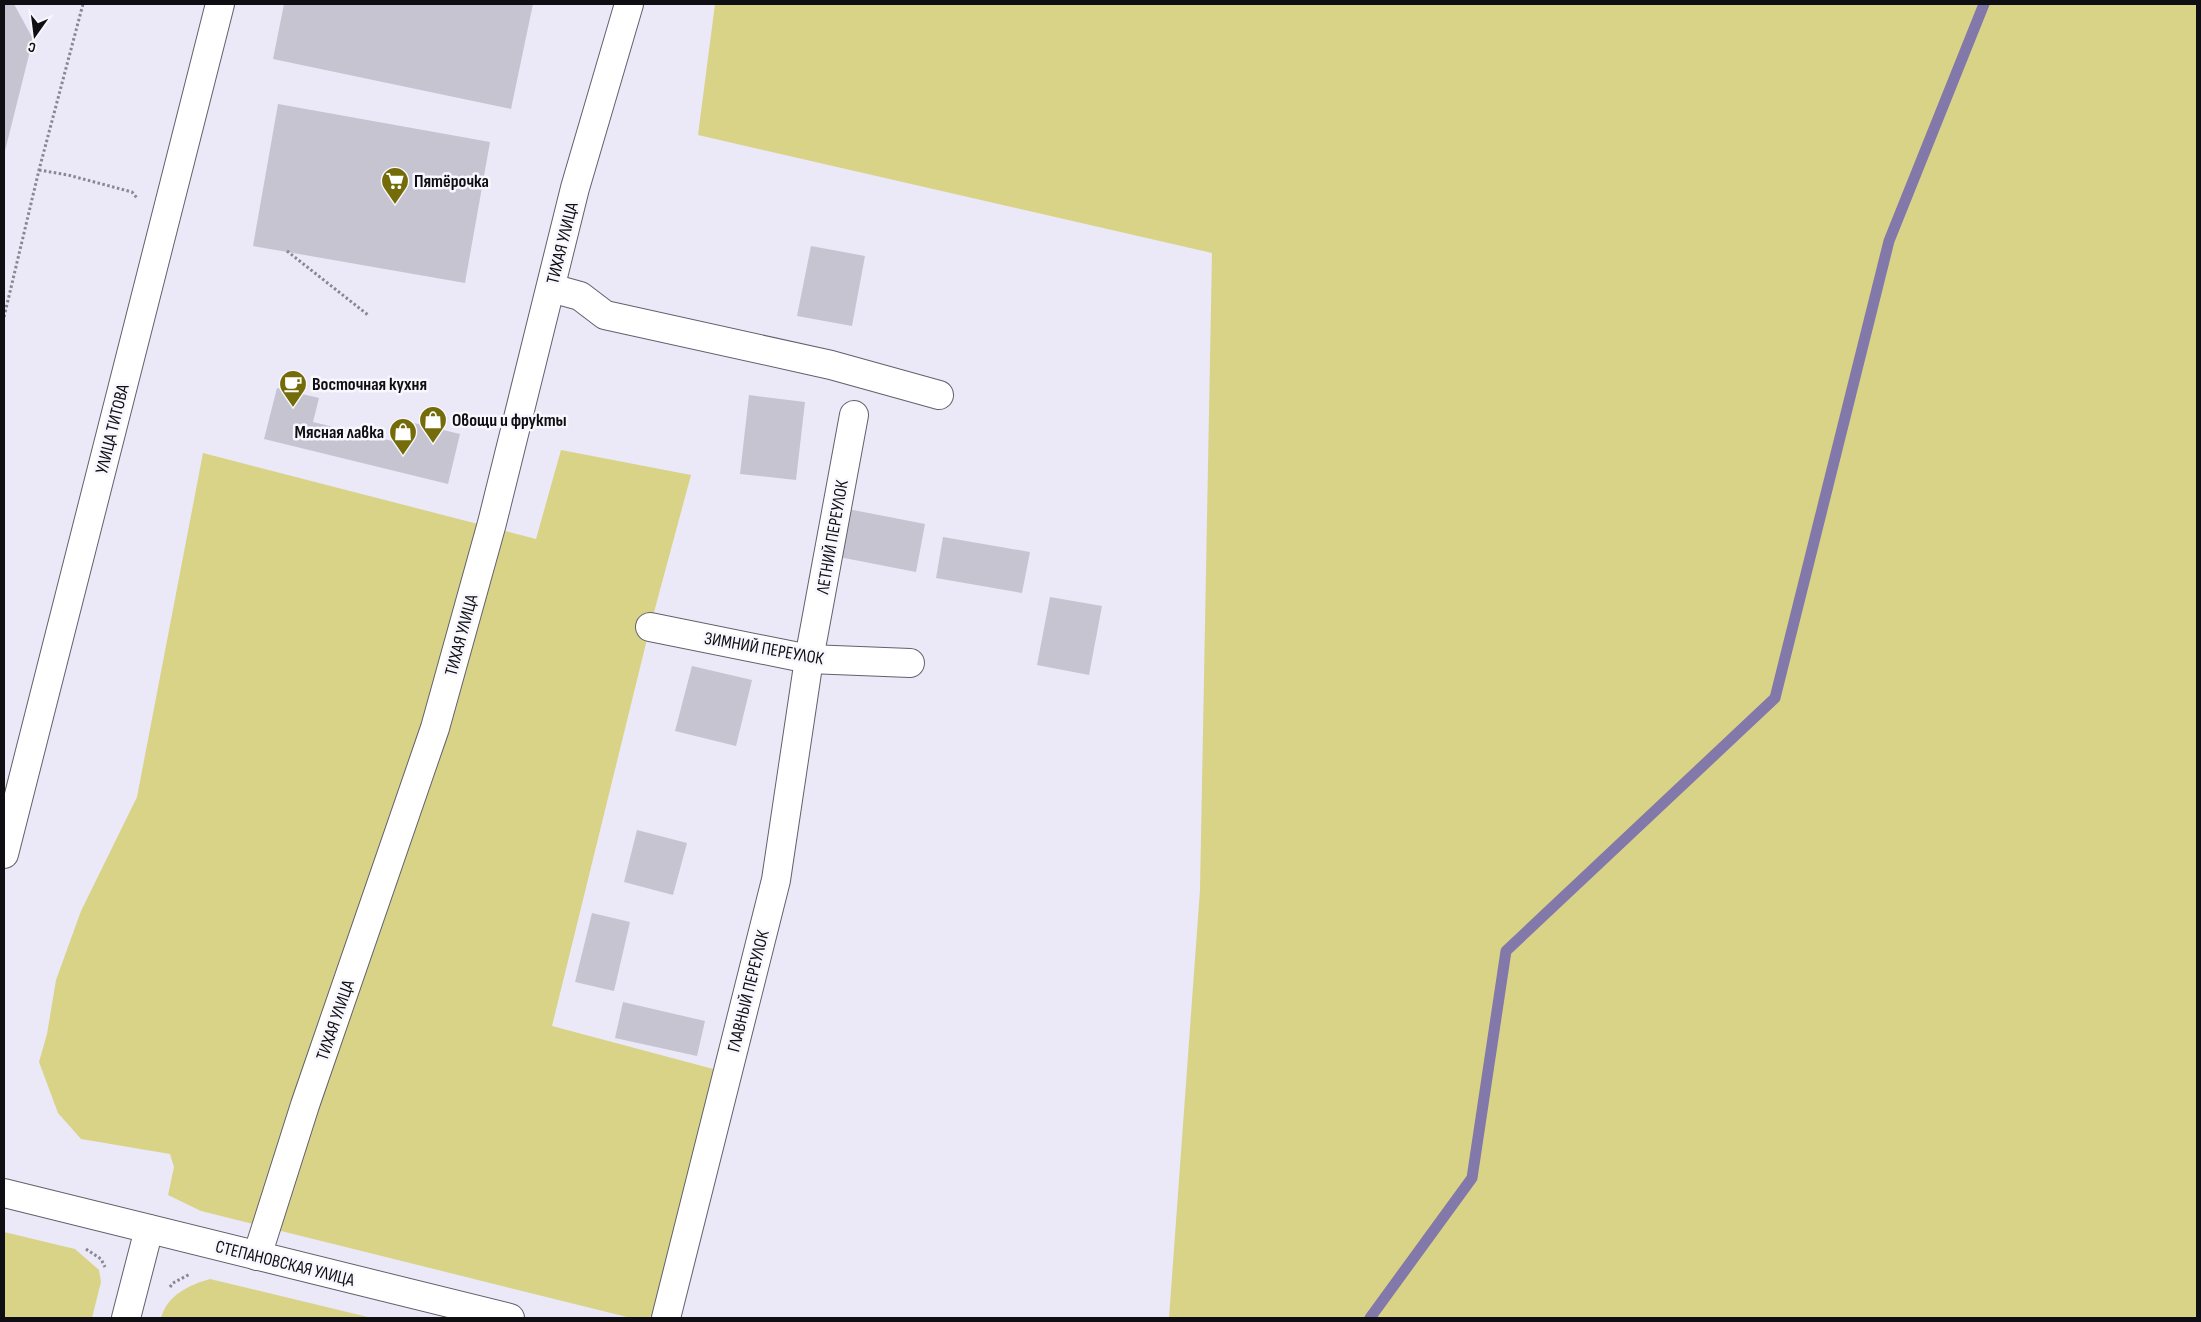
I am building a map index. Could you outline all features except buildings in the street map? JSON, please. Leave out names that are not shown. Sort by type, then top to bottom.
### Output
[{"type":"street","name":"УЛИЦА ТИТОВА","points":[[4,854],[220,4]]},
{"type":"street","name":"ТИХАЯ УЛИЦА","points":[[257,1256],[305,1105],[435,728],[492,523],[535,345],[552,288],[575,188],[629,4]]},
{"type":"street","points":[[552,288],[580,296],[605,315],[831,365],[939,395]]},
{"type":"street","name":"ЛЕТНИЙ ПЕРЕУЛОК","points":[[809,659],[854,415]]},
{"type":"street","name":"ЗИМНИЙ ПЕРЕУЛОК","points":[[650,627],[809,659],[910,663]]},
{"type":"street","name":"ГЛАВНЫЙ ПЕРЕУЛОК","points":[[666,1318],[776,880],[809,659]]},
{"type":"street","name":"СТЕПАНОВСКАЯ УЛИЦА","points":[[4,1193],[510,1318]]},
{"type":"street","points":[[126,1318],[148,1230]]},
{"type":"path","points":[[4,318],[39,170],[83,4]]},
{"type":"path","points":[[39,170],[68,175],[132,192],[162,229]]},
{"type":"path","points":[[287,252],[368,314]]},
{"type":"path","points":[[85,1248],[101,1259],[107,1272]]},
{"type":"shaded area","points":[[715,4],[2197,4],[2197,1318],[1169,1318],[1200,890],[1212,253],[698,135]]},
{"type":"shaded area","points":[[561,450],[691,475],[650,627],[552,1026],[717,1070],[664,1312],[646,1318],[631,1318],[201,1211],[168,1195],[174,1167],[170,1154],[81,1139],[58,1113],[39,1062],[47,1034],[56,980],[81,911],[137,797],[203,453],[536,539]]},
{"type":"shaded area","points":[[4,1232],[75,1249],[99,1270],[101,1282],[92,1318],[4,1318]]},
{"type":"shaded area","points":[[210,1279],[372,1318],[161,1318],[168,1303],[180,1292],[194,1284]]},
{"type":"waterway","points":[[1370,1318],[1472,1178],[1506,951],[1775,698],[1889,241],[1984,4]]},
{"type":"place","name":"Пятёрочка","points":[[395,205]]},
{"type":"place","name":"Восточная кухня","points":[[293,408]]},
{"type":"place","name":"Овощи и фрукты","points":[[433,444]]},
{"type":"place","name":"Мясная лавка","points":[[403,456]]}]
